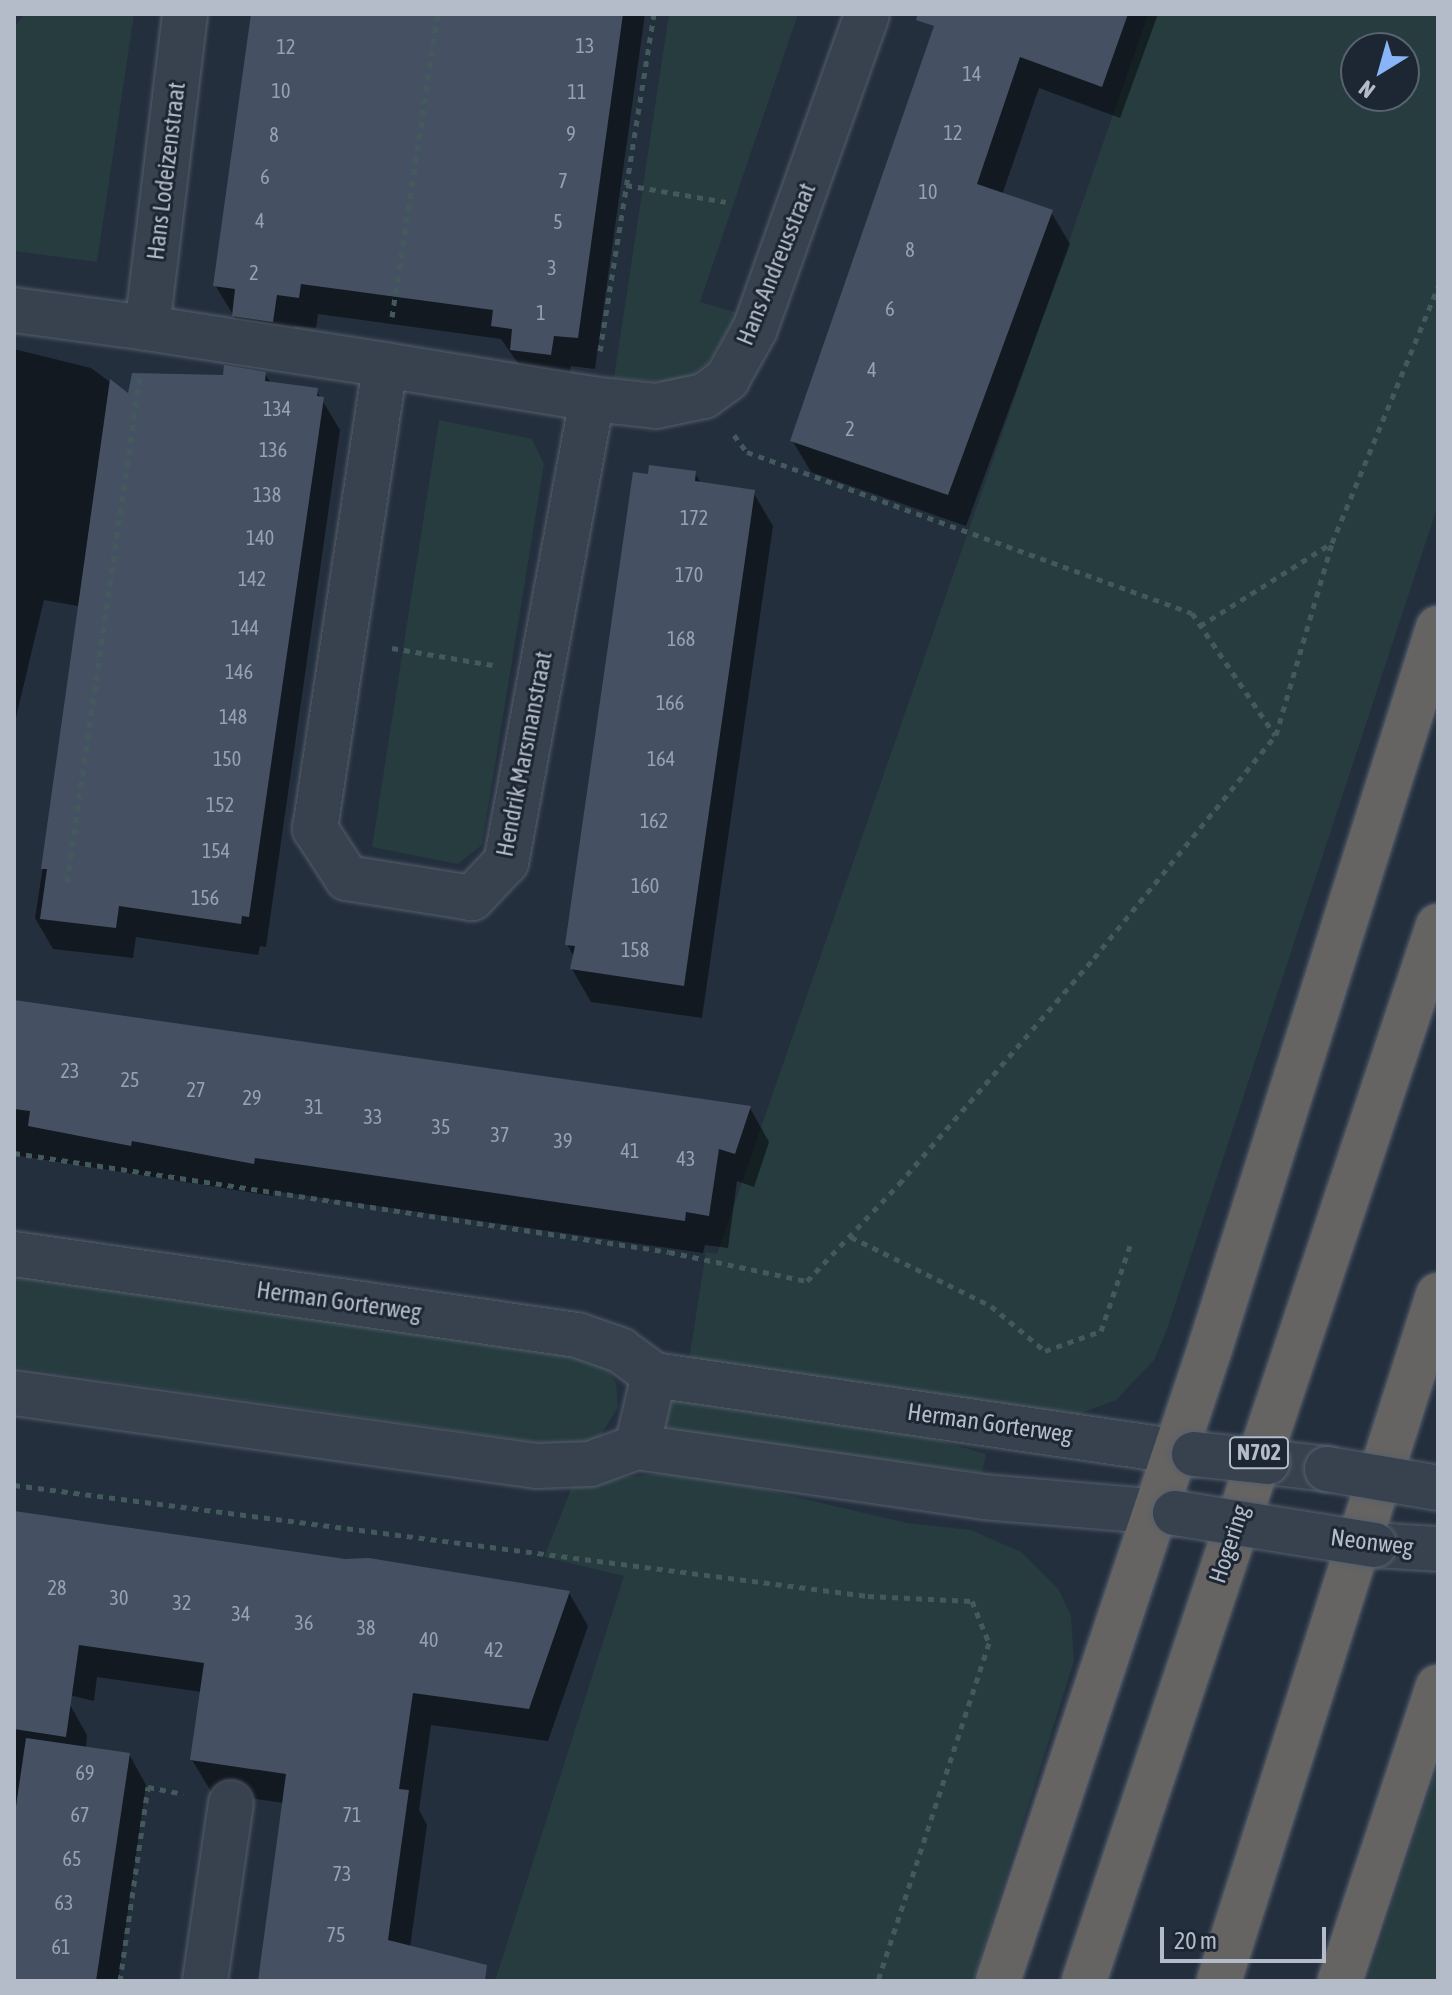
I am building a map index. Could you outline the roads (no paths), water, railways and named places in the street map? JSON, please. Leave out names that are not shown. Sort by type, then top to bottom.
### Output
[{"type":"highway","points":[[998,1981],[1165,1512],[1438,628]]},
{"type":"highway","name":"Hogering","points":[[1084,1981],[1438,926]]},
{"type":"highway","points":[[1219,1981],[1438,1295]]},
{"type":"highway","points":[[1340,1981],[1438,1687]]},
{"type":"street","name":"Hans Lodeizenstraat","points":[[147,328],[185,14]]},
{"type":"street","name":"Hans Andreusstraat","points":[[592,399],[656,406],[704,396],[727,379],[755,329],[867,14]]},
{"type":"street","points":[[14,310],[147,328],[592,399]]},
{"type":"street","name":"Hendrik Marsmanstraat","points":[[385,365],[315,829],[347,878],[472,898],[506,862],[592,399]]},
{"type":"street","name":"Herman Gorterweg","points":[[14,1254],[577,1335],[620,1350],[654,1375],[1184,1453],[1327,1469],[1438,1488]]},
{"type":"street","points":[[637,1447],[654,1375]]},
{"type":"street","points":[[14,1393],[537,1466],[590,1464],[637,1447],[983,1497],[1165,1512]]},
{"type":"street","name":"Neonweg","points":[[1165,1512],[1437,1549]]},
{"type":"street","points":[[205,1981],[231,1803]]}]
